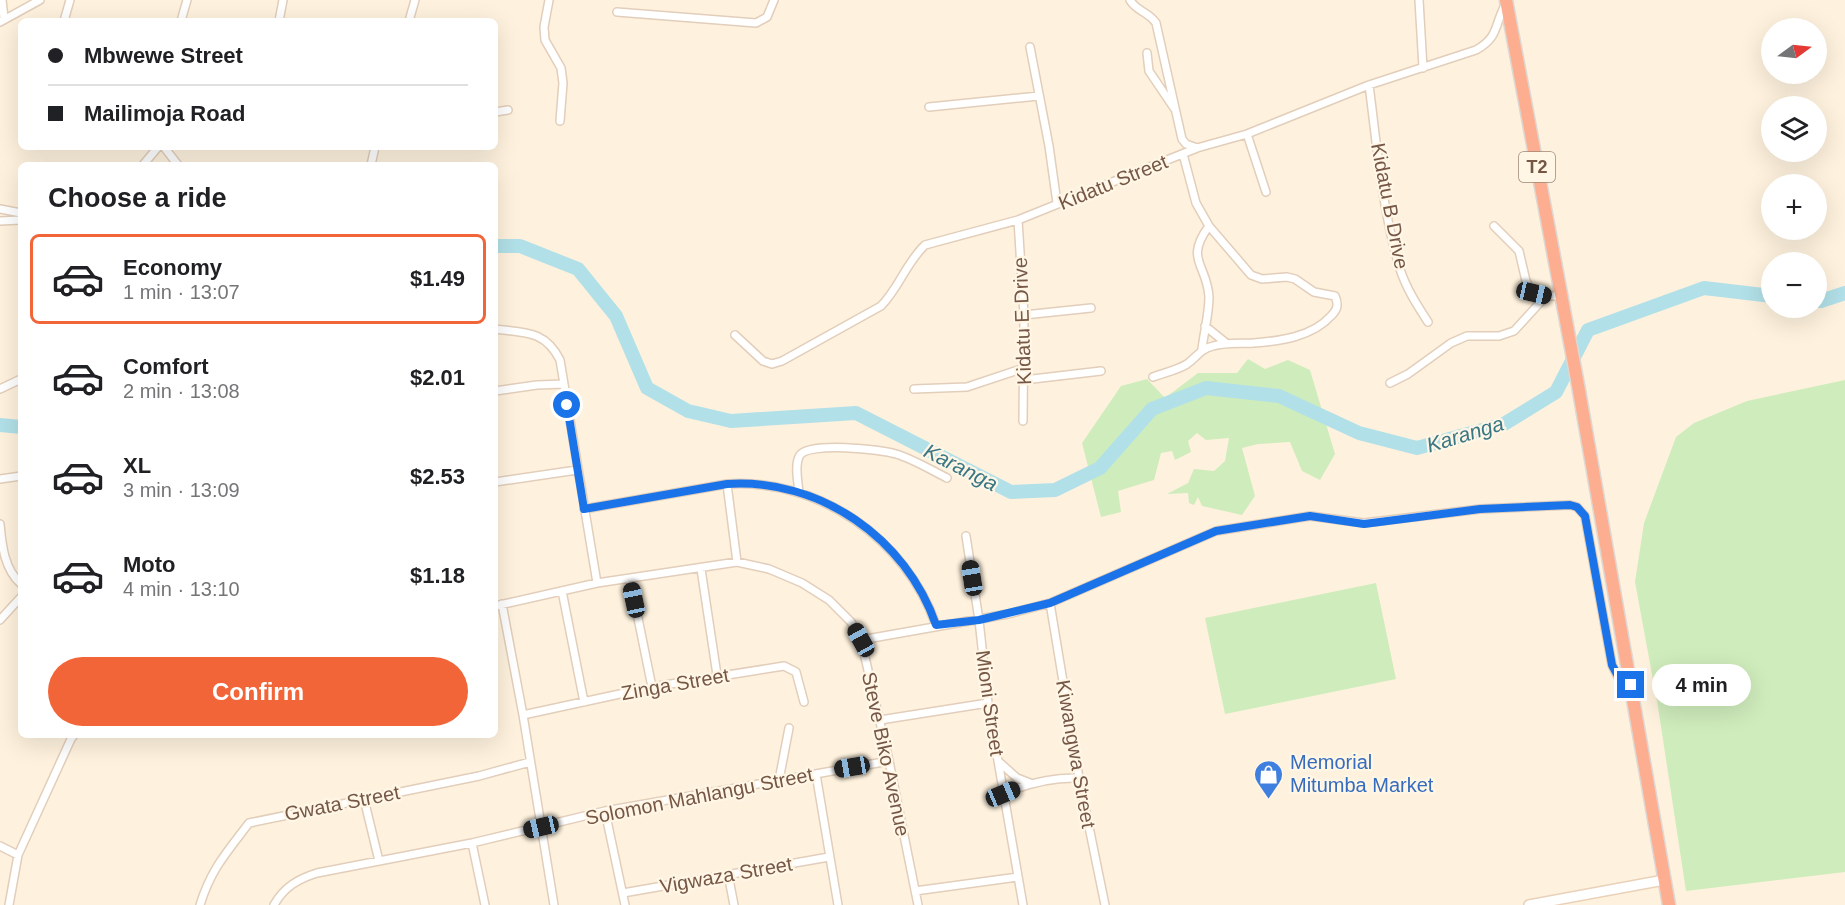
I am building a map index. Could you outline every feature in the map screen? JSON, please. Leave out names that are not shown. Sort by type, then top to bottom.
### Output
[{"type":"highway","name":"T2","points":[[1506,1],[1578,385],[1669,905]]},
{"type":"street","points":[[2,0],[2,20],[40,0]]},
{"type":"street","points":[[65,18],[70,0]]},
{"type":"street","points":[[182,18],[187,0]]},
{"type":"street","points":[[280,18],[283,0]]},
{"type":"street","points":[[410,18],[416,0]]},
{"type":"street","points":[[549,0],[544,27],[545,40],[561,68],[563,83],[560,121]]},
{"type":"street","points":[[617,12],[756,23],[767,17],[774,0]]},
{"type":"street","points":[[1130,0],[1135,7],[1152,16],[1156,23],[1182,139],[1186,144],[1197,148]]},
{"type":"street","points":[[1419,0],[1423,68]]},
{"type":"street","name":"Kidatu Street","points":[[735,336],[763,361],[772,364],[782,361],[880,306],[890,296],[914,255],[925,245],[1018,220],[1197,148],[1247,134],[1370,85],[1476,50],[1487,44],[1495,34],[1498,18],[1506,1]]},
{"type":"street","points":[[1030,47],[1057,203]]},
{"type":"street","points":[[1147,53],[1149,71],[1176,111]]},
{"type":"street","name":"Kidatu B Drive","points":[[1370,85],[1384,196],[1400,269],[1409,291],[1428,322]]},
{"type":"street","points":[[929,107],[1039,96]]},
{"type":"street","points":[[498,112],[508,110]]},
{"type":"street","points":[[1247,134],[1266,192]]},
{"type":"street","points":[[146,162],[156,150]]},
{"type":"street","points":[[166,150],[176,162]]},
{"type":"street","points":[[1153,377],[1186,365],[1202,349],[1226,343],[1253,343],[1296,336],[1316,329],[1336,310],[1338,304],[1335,296],[1314,292],[1295,279],[1287,277],[1262,279],[1251,275],[1209,226],[1192,193],[1183,154]]},
{"type":"street","points":[[0,209],[18,212]]},
{"type":"street","points":[[0,221],[18,220]]},
{"type":"street","name":"Kidatu E Drive","points":[[1018,220],[1024,315],[1023,421]]},
{"type":"street","points":[[1202,349],[1209,299],[1208,289],[1198,263],[1197,249],[1200,239],[1209,226]]},
{"type":"street","points":[[1494,226],[1519,251],[1526,281],[1531,291],[1546,296],[1561,296]]},
{"type":"street","points":[[1390,383],[1408,374],[1451,343],[1467,336],[1499,336],[1514,331],[1546,296]]},
{"type":"street","points":[[1024,315],[1091,308]]},
{"type":"street","points":[[1205,326],[1226,343]]},
{"type":"street","points":[[498,329],[534,334],[553,347],[560,360],[597,583]]},
{"type":"street","points":[[914,389],[968,387],[1024,368]]},
{"type":"street","points":[[1024,380],[1101,371]]},
{"type":"street","points":[[0,389],[18,380]]},
{"type":"street","points":[[498,391],[564,384]]},
{"type":"street","points":[[799,492],[798,459],[802,452],[808,449],[886,451],[898,454],[947,478]]},
{"type":"street","points":[[498,482],[577,470]]},
{"type":"street","points":[[0,479],[18,476]]},
{"type":"street","points":[[584,509],[727,484],[749,483],[799,492],[841,510],[894,555],[916,581],[936,625]]},
{"type":"street","points":[[727,484],[737,562]]},
{"type":"street","points":[[861,640],[936,625],[979,620],[1050,603],[1216,531],[1310,516],[1364,524],[1480,509],[1570,505],[1577,507],[1585,516],[1612,665],[1618,676],[1631,685]]},
{"type":"street","points":[[0,524],[7,562],[10,571],[18,580]]},
{"type":"street","name":"Mioni Street","points":[[966,536],[979,620],[988,704],[1023,905]]},
{"type":"street","name":"Steve Biko Avenue","points":[[499,605],[597,583],[737,562],[769,569],[802,583],[829,600],[851,622],[861,640],[889,761],[918,905]]},
{"type":"street","points":[[701,569],[717,675]]},
{"type":"street","points":[[630,579],[652,687]]},
{"type":"street","points":[[562,591],[584,702]]},
{"type":"street","points":[[0,620],[18,600]]},
{"type":"street","name":"Kiwangwa Street","points":[[1050,603],[1079,778],[1105,905]]},
{"type":"street","points":[[499,605],[523,715],[554,905]]},
{"type":"street","name":"Zinga Street","points":[[523,715],[652,687],[783,666],[796,672],[804,702]]},
{"type":"street","points":[[880,720],[988,704]]},
{"type":"street","points":[[778,780],[789,728]]},
{"type":"street","points":[[9,905],[18,855],[73,738]]},
{"type":"street","name":"Solomon Mahlangu Street","points":[[274,905],[280,895],[298,879],[317,873],[472,843],[605,811],[889,761]]},
{"type":"street","points":[[998,761],[1017,778],[1030,783]]},
{"type":"street","name":"Gwata Street","points":[[200,905],[205,888],[219,860],[249,823],[479,776],[530,762]]},
{"type":"street","points":[[816,774],[838,905]]},
{"type":"street","points":[[1003,794],[1030,783],[1066,777],[1079,778]]},
{"type":"street","points":[[364,799],[379,861]]},
{"type":"street","points":[[605,811],[625,905]]},
{"type":"street","points":[[472,843],[484,905]]},
{"type":"street","points":[[0,846],[18,855]]},
{"type":"street","name":"Vigwaza Street","points":[[623,893],[829,857]]},
{"type":"street","points":[[728,874],[734,905]]},
{"type":"street","points":[[915,891],[1017,877]]},
{"type":"street","points":[[1529,905],[1664,880]]},
{"type":"green space","points":[[1248,359],[1265,369],[1288,360],[1310,370],[1335,454],[1320,480],[1302,471],[1290,442],[1258,444],[1242,448],[1255,496],[1242,515],[1202,506],[1198,497],[1194,505],[1189,503],[1188,493],[1167,494],[1188,483],[1194,469],[1214,471],[1225,461],[1229,438],[1206,440],[1197,433],[1188,441],[1191,452],[1175,460],[1172,451],[1161,453],[1154,480],[1118,491],[1121,512],[1101,517],[1082,443],[1121,386],[1147,379],[1165,398],[1198,373],[1237,373]]},
{"type":"green space","points":[[1845,380],[1845,872],[1686,891],[1658,707],[1635,582],[1644,523],[1676,437],[1694,423],[1747,401]]},
{"type":"green space","points":[[1376,583],[1396,679],[1225,714],[1205,618]]},
{"type":"waterway","name":"Karanga","points":[[498,246],[520,246],[578,269],[616,316],[647,388],[688,411],[731,421],[856,413],[1011,492],[1055,490],[1100,468],[1152,409],[1206,388],[1279,396],[1359,433],[1417,448],[1504,424],[1556,392],[1588,330],[1704,288],[1761,295]]},
{"type":"waterway","name":"Karanga","points":[[1827,299],[1845,293]]},
{"type":"waterway","name":"Karanga","points":[[0,425],[18,427]]},
{"type":"place","name":"Memorial Mitumba Market","points":[[1269,800]]},
{"type":"route","points":[[567,405],[584,509],[727,484],[768,485],[799,492],[841,510],[894,555],[916,581],[936,625],[979,620],[1050,603],[1080,592],[1216,531],[1310,516],[1364,524],[1480,509],[1570,505],[1577,507],[1585,516],[1612,665],[1618,676],[1631,685]]}]
